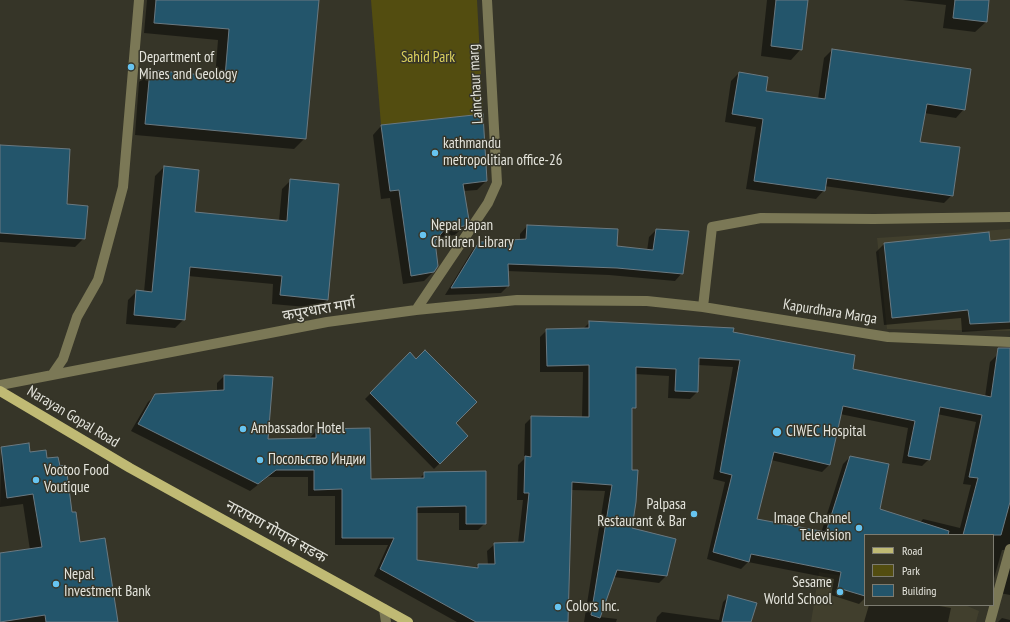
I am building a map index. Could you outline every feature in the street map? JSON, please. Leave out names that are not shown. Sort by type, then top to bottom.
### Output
[{"type":"main road","name":"Narayan Gopal Road","points":[[0,391],[130,468]]},
{"type":"main road","name":"नारायण गोपाल सडक","points":[[130,468],[408,622]]},
{"type":"street","points":[[52,375],[64,359],[77,318],[98,280],[123,187],[139,0]]},
{"type":"street","name":"Lainchaur marg","points":[[416,310],[488,203],[497,183],[487,0]]},
{"type":"street","points":[[703,306],[712,227],[761,218],[874,219],[1010,217]]},
{"type":"street","name":"कपुरधारा मार्ग","points":[[0,385],[327,322],[416,310],[517,300],[646,301]]},
{"type":"street","name":"Kapurdhara Marga","points":[[646,301],[703,306],[888,337],[1010,342]]},
{"type":"street","points":[[990,622],[1009,555]]},
{"type":"street","points":[[384,609],[386,622]]},
{"type":"shaded area","points":[[1010,229],[1010,331],[887,329],[877,238]]},
{"type":"shaded area","name":"Sesame World School","points":[[819,572],[864,580],[864,606],[967,606],[979,611],[976,622],[811,622]]},
{"type":"green space","name":"Sahid Park","points":[[371,0],[477,0],[483,114],[381,125]]},
{"type":"building","points":[[156,0],[319,0],[306,139],[145,124],[150,70],[225,77],[229,29],[154,23]]},
{"type":"building","points":[[776,0],[808,0],[802,50],[771,46]]},
{"type":"building","points":[[955,0],[989,0],[987,22],[953,18]]},
{"type":"building","points":[[832,49],[971,69],[965,110],[927,104],[920,142],[960,147],[953,196],[827,178],[825,191],[754,181],[763,119],[732,114],[739,72],[768,77],[766,91],[825,99]]},
{"type":"building","name":"kathmandu metropolitian office-26","points":[[483,114],[487,181],[463,184],[469,220],[464,226],[445,229],[435,241],[438,266],[434,272],[411,276],[399,190],[390,191],[381,125]]},
{"type":"building","points":[[0,145],[70,149],[67,204],[88,206],[85,239],[0,233]]},
{"type":"building","points":[[164,166],[199,170],[195,212],[287,221],[290,179],[339,184],[328,300],[280,295],[282,276],[190,267],[185,320],[134,315],[136,290],[152,292]]},
{"type":"building","points":[[527,225],[618,229],[617,246],[653,250],[656,229],[689,231],[683,274],[617,268],[508,264],[509,286],[451,288],[479,242],[526,239]]},
{"type":"building","points":[[989,232],[990,241],[1010,239],[1010,322],[970,324],[968,310],[892,318],[884,243]]},
{"type":"building","points":[[589,321],[734,328],[733,332],[855,355],[853,369],[991,397],[998,348],[1010,348],[1010,502],[1001,535],[963,534],[978,478],[969,477],[982,415],[940,407],[930,460],[908,456],[915,421],[843,406],[830,465],[774,452],[757,519],[826,532],[850,456],[889,464],[880,509],[949,531],[948,534],[864,534],[864,596],[838,588],[841,572],[751,554],[749,562],[713,552],[732,475],[720,472],[740,360],[699,358],[698,392],[675,391],[676,369],[636,367],[636,408],[632,408],[632,470],[638,470],[636,502],[632,528],[676,539],[667,576],[617,570],[600,618],[591,615],[612,485],[572,482],[568,622],[476,622],[380,569],[394,538],[342,538],[342,489],[314,490],[314,470],[276,470],[258,484],[138,424],[155,394],[224,390],[224,375],[273,377],[268,439],[316,438],[316,429],[370,428],[371,479],[424,478],[424,472],[486,471],[486,524],[466,524],[466,506],[417,507],[417,560],[478,568],[478,564],[495,564],[494,543],[524,542],[529,493],[524,493],[525,456],[531,457],[531,416],[589,417],[589,365],[547,366],[546,329],[589,328]]},
{"type":"building","points":[[425,350],[477,402],[456,423],[468,436],[440,464],[370,393],[410,352],[416,359]]},
{"type":"building","name":"Nepal Investment Bank","points":[[29,443],[30,452],[46,450],[47,458],[58,457],[60,466],[66,465],[72,512],[76,512],[80,542],[105,538],[118,622],[46,622],[45,615],[0,622],[0,553],[42,547],[33,494],[7,498],[1,447]]},
{"type":"building","points":[[728,595],[757,603],[751,622],[722,622]]},
{"type":"place","name":"Department of Mines and Geology","points":[[131,67]]},
{"type":"place","name":"kathmandu metropolitian office-26","points":[[435,153]]},
{"type":"place","name":"Nepal Japan Children Library","points":[[423,235]]},
{"type":"place","name":"Ambassador Hotel","points":[[243,429]]},
{"type":"place","name":"CIWEC Hospital","points":[[777,432]]},
{"type":"place","name":"Посольство Индии","points":[[260,460]]},
{"type":"place","name":"Vootoo Food Voutique","points":[[36,480]]},
{"type":"place","name":"Palpasa Restaurant & Bar","points":[[694,514]]},
{"type":"place","name":"Image Channel Television","points":[[859,528]]},
{"type":"place","name":"Nepal Investment Bank","points":[[56,584]]},
{"type":"place","name":"Sesame World School","points":[[840,592]]},
{"type":"place","name":"Colors Inc.","points":[[558,607]]}]
